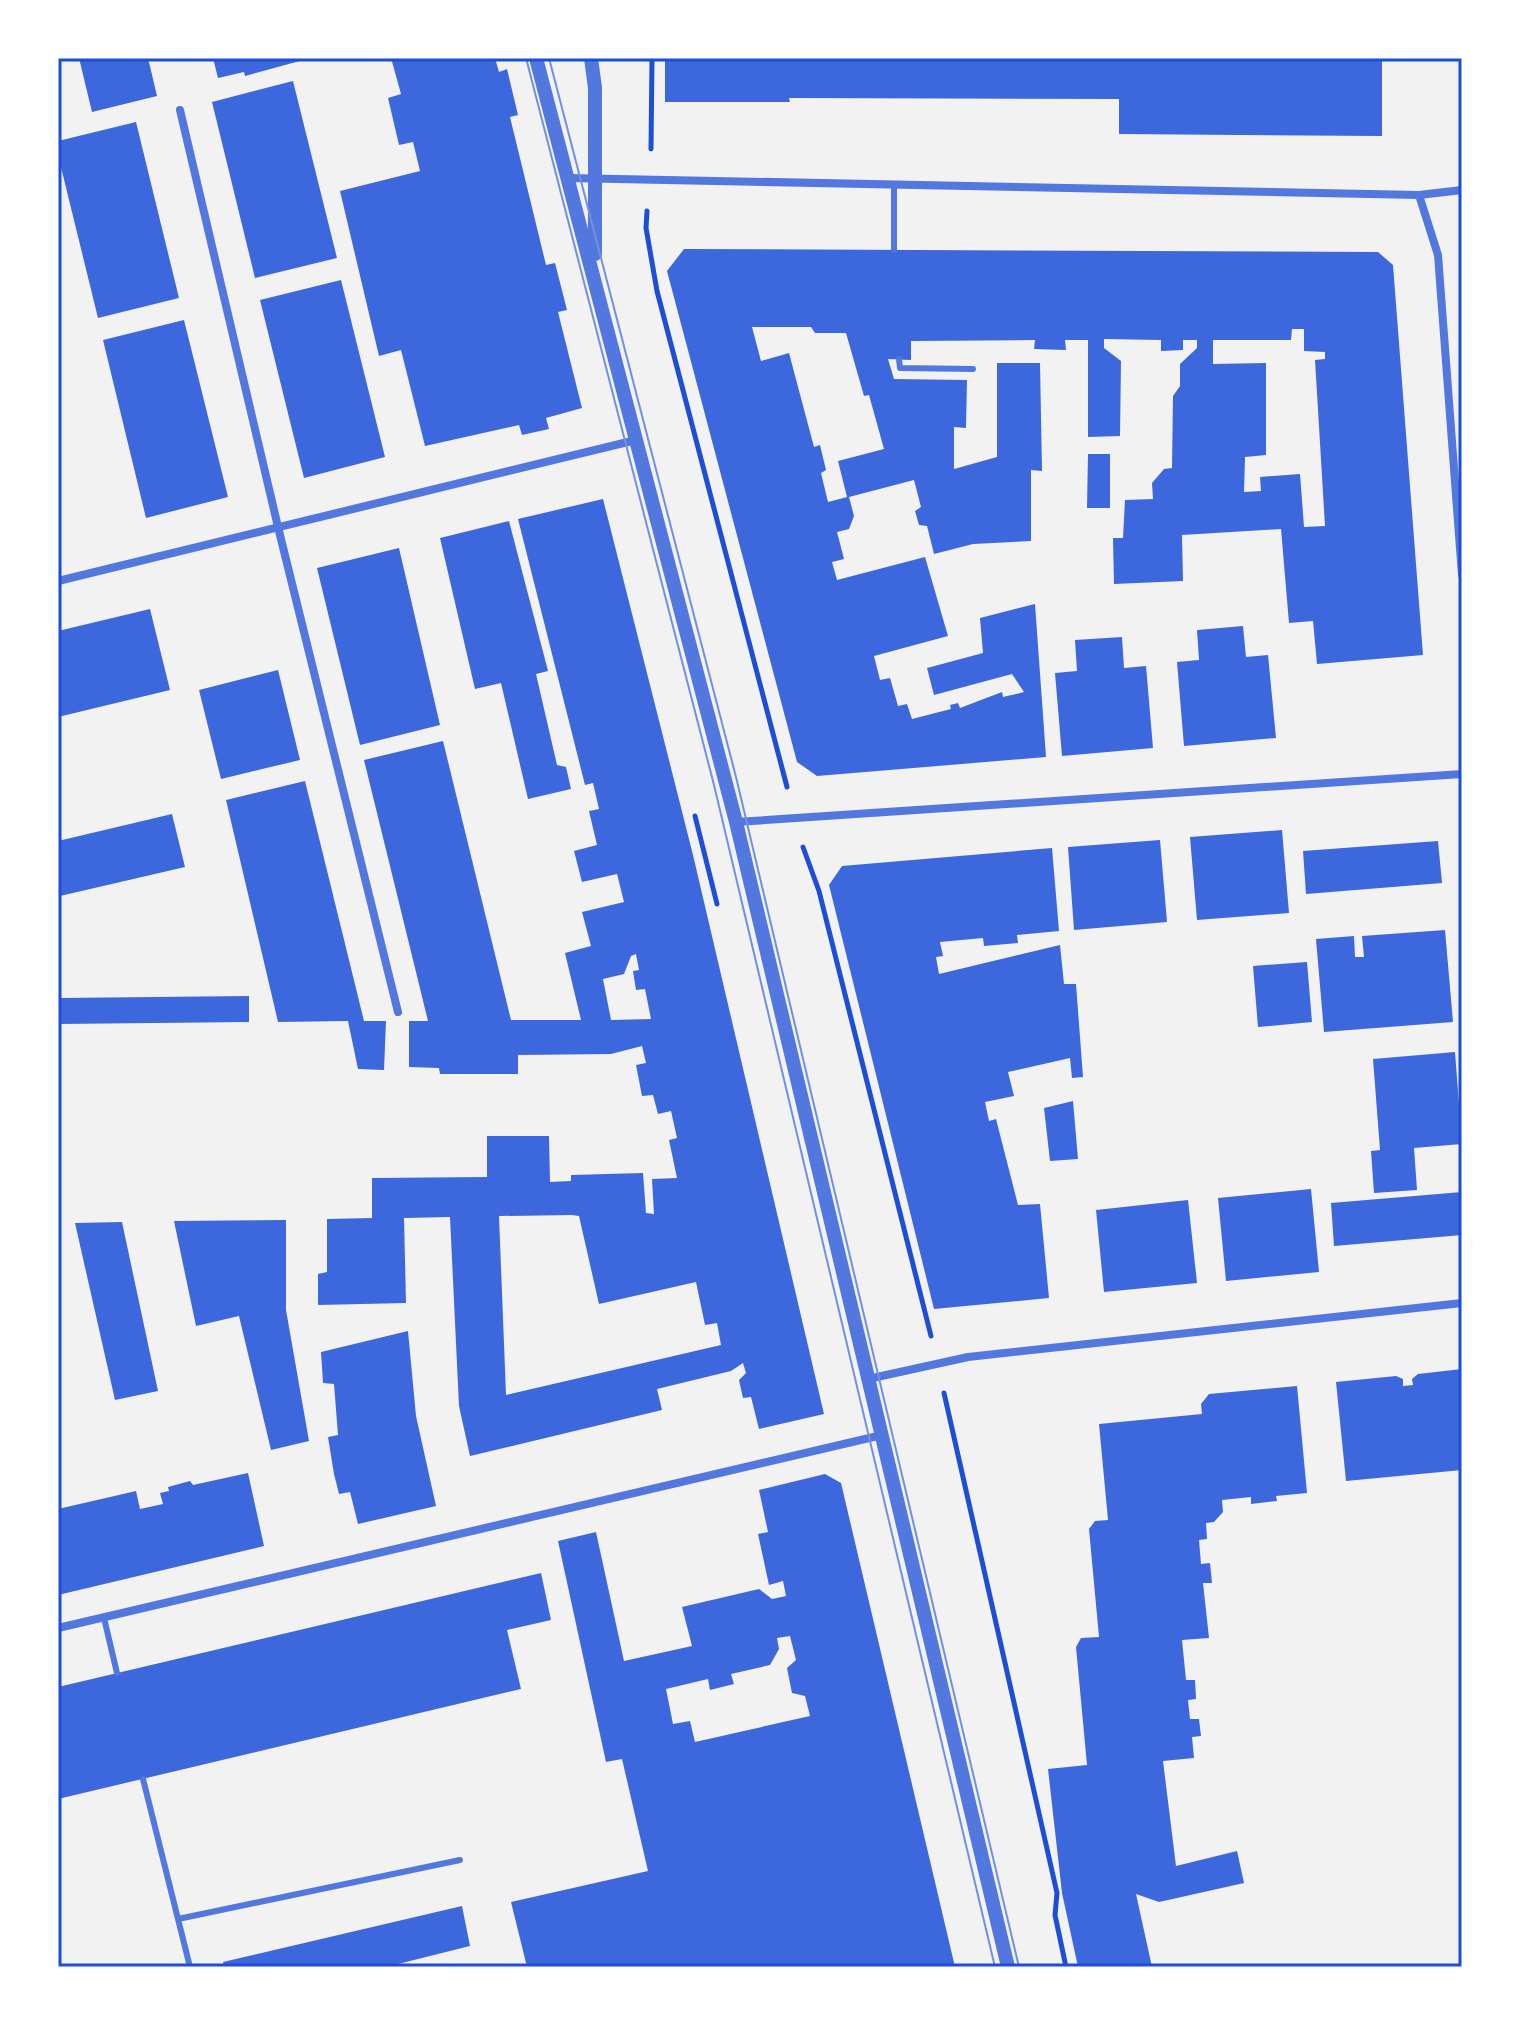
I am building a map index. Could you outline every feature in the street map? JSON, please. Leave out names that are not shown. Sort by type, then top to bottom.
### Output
[{"type":"street","points":[[536,58],[639,439],[736,822],[1008,1967]]},
{"type":"street","points":[[591,58],[595,88],[595,274]]},
{"type":"street","points":[[180,110],[278,527],[398,1012]]},
{"type":"street","points":[[568,178],[1419,195],[1462,190]]},
{"type":"street","points":[[1419,195],[1438,255],[1462,575]]},
{"type":"street","points":[[58,581],[639,439]]},
{"type":"street","points":[[736,822],[1462,774]]},
{"type":"street","points":[[868,1379],[968,1357],[1462,1303]]},
{"type":"street","points":[[58,1628],[882,1435]]},
{"type":"lane","points":[[894,185],[894,250]]},
{"type":"lane","points":[[899,359],[900,368],[973,369]]},
{"type":"lane","points":[[104,1618],[117,1673]]},
{"type":"lane","points":[[143,1779],[190,1967]]},
{"type":"lane","points":[[178,1919],[460,1860]]},
{"type":"path","points":[[652,58],[652,136]]},
{"type":"path","points":[[646,228],[674,371],[789,792]]},
{"type":"building","points":[[79,58],[148,58],[157,96],[92,112]]},
{"type":"building","points":[[213,58],[307,59],[245,76],[244,72],[218,78]]},
{"type":"building","points":[[391,58],[495,58],[499,72],[507,69],[518,115],[510,117],[546,265],[555,263],[567,310],[558,312],[582,408],[546,418],[549,429],[522,435],[519,425],[425,446],[401,350],[379,356],[340,191],[420,171],[413,142],[399,145],[388,98],[401,94]]},
{"type":"building","points":[[665,58],[1382,58],[1382,136],[1119,134],[1119,99],[789,98],[790,102],[665,102]]},
{"type":"building","points":[[293,81],[337,258],[255,278],[212,102]]},
{"type":"building","points":[[136,122],[179,298],[98,318],[58,155],[58,141]]},
{"type":"building","points":[[684,249],[1378,252],[1393,265],[1423,655],[1317,664],[1313,621],[1289,623],[1281,529],[1182,535],[1183,581],[1114,584],[1113,538],[1123,538],[1125,500],[1153,499],[1152,483],[1164,469],[1172,468],[1173,396],[1180,386],[1180,364],[1197,348],[1197,340],[1183,340],[1183,350],[1161,351],[1161,340],[1104,339],[1104,348],[1121,361],[1120,436],[1088,437],[1088,340],[1065,340],[1066,350],[1034,349],[1035,340],[911,341],[911,360],[888,359],[894,379],[967,380],[966,428],[954,427],[954,469],[997,457],[997,363],[1040,363],[1042,471],[1031,470],[1031,541],[973,544],[934,554],[927,526],[919,525],[915,511],[921,507],[914,480],[849,497],[854,516],[849,529],[837,532],[844,559],[832,562],[837,580],[925,557],[948,636],[874,656],[880,680],[890,678],[898,706],[907,704],[912,719],[951,709],[950,705],[958,703],[960,708],[1002,692],[1003,697],[1024,692],[1012,674],[934,695],[927,668],[983,653],[980,618],[1035,604],[1046,757],[817,776],[797,762],[667,271]],"holes":[[[752,327],[811,327],[815,333],[846,333],[864,396],[869,395],[884,449],[838,461],[847,497],[828,502],[821,473],[826,470],[820,445],[814,447],[789,353],[761,361]],[[1292,329],[1304,329],[1304,351],[1325,352],[1325,359],[1315,360],[1325,526],[1304,527],[1300,474],[1260,477],[1261,491],[1244,492],[1245,457],[1266,455],[1266,363],[1213,364],[1213,340],[1291,340]]]},
{"type":"building","points":[[341,280],[385,457],[304,478],[260,300]]},
{"type":"building","points":[[184,320],[228,497],[146,518],[103,340]]},
{"type":"building","points":[[1088,454],[1110,454],[1110,508],[1087,508]]},
{"type":"building","points":[[603,499],[693,855],[824,1414],[759,1429],[751,1397],[743,1398],[739,1380],[746,1373],[743,1363],[731,1371],[657,1389],[662,1410],[470,1456],[459,1406],[450,1217],[404,1218],[406,1303],[318,1305],[318,1274],[327,1272],[327,1219],[372,1218],[372,1178],[487,1177],[487,1136],[549,1136],[550,1182],[571,1181],[571,1175],[643,1173],[646,1213],[654,1214],[652,1179],[677,1178],[669,1140],[677,1138],[671,1111],[658,1114],[653,1095],[642,1096],[636,1065],[646,1063],[642,1046],[611,1054],[518,1055],[518,1074],[440,1074],[439,1068],[409,1067],[409,1021],[428,1021],[364,760],[443,741],[511,1020],[581,1020],[565,953],[591,946],[582,912],[624,902],[617,874],[582,882],[574,851],[597,845],[589,811],[599,809],[593,783],[585,785],[518,519]],"holes":[[[636,954],[639,970],[633,971],[636,990],[645,989],[651,1019],[611,1020],[603,979],[624,974],[631,956]],[[499,1216],[579,1216],[599,1304],[696,1282],[705,1325],[717,1323],[721,1345],[506,1395]]]},
{"type":"building","points":[[509,521],[548,671],[536,674],[557,765],[566,767],[571,789],[528,799],[501,683],[475,689],[440,538]]},
{"type":"building","points":[[399,548],[440,725],[360,745],[317,568]]},
{"type":"building","points":[[150,609],[170,690],[58,717],[58,631]]},
{"type":"building","points":[[1243,626],[1246,657],[1268,655],[1276,738],[1184,746],[1177,662],[1199,660],[1197,630]]},
{"type":"building","points":[[1122,637],[1124,668],[1146,666],[1153,748],[1062,756],[1055,673],[1077,671],[1075,640]]},
{"type":"building","points":[[278,670],[300,760],[221,779],[199,690]]},
{"type":"building","points":[[305,781],[364,1021],[386,1021],[384,1070],[358,1069],[348,1021],[278,1022],[226,800]]},
{"type":"building","points":[[172,814],[185,867],[60,896],[58,841]]},
{"type":"building","points":[[1282,830],[1289,913],[1197,920],[1190,837]]},
{"type":"building","points":[[1160,840],[1167,922],[1074,930],[1068,847]]},
{"type":"building","points":[[1438,841],[1442,883],[1306,894],[1303,851]]},
{"type":"building","points":[[1052,848],[1059,931],[1017,935],[1018,943],[984,946],[983,938],[940,942],[943,956],[936,957],[939,974],[1060,945],[1064,984],[1076,984],[1083,1077],[1072,1078],[1070,1058],[1008,1072],[1014,1096],[985,1102],[989,1121],[996,1119],[1018,1205],[1040,1204],[1049,1298],[934,1309],[829,885],[842,866]]},
{"type":"building","points":[[1445,930],[1453,1022],[1324,1032],[1316,939],[1354,936],[1355,957],[1364,957],[1362,936]]},
{"type":"building","points":[[1307,962],[1312,1022],[1258,1027],[1253,966]]},
{"type":"building","points":[[249,996],[249,1022],[58,1024],[58,998]]},
{"type":"building","points":[[1455,1052],[1462,1144],[1414,1148],[1417,1190],[1374,1193],[1371,1151],[1380,1150],[1373,1059]]},
{"type":"building","points":[[1073,1101],[1078,1159],[1050,1161],[1044,1108]]},
{"type":"building","points":[[1311,1189],[1319,1272],[1226,1281],[1218,1198]]},
{"type":"building","points":[[1462,1192],[1462,1235],[1334,1246],[1331,1203]]},
{"type":"building","points":[[1188,1200],[1197,1283],[1104,1292],[1096,1210]]},
{"type":"building","points":[[286,1220],[286,1310],[309,1441],[271,1450],[239,1316],[196,1326],[174,1221]]},
{"type":"building","points":[[122,1222],[158,1391],[115,1400],[75,1223]]},
{"type":"building","points":[[408,1331],[416,1416],[436,1506],[358,1524],[350,1492],[339,1494],[334,1474],[328,1437],[338,1435],[334,1384],[323,1383],[321,1352]]},
{"type":"building","points":[[1462,1369],[1462,1470],[1346,1481],[1336,1382],[1396,1376],[1403,1379],[1403,1386],[1413,1385],[1412,1379],[1418,1374]]},
{"type":"building","points":[[1297,1386],[1307,1493],[1276,1496],[1277,1501],[1251,1504],[1251,1497],[1222,1500],[1223,1512],[1214,1522],[1206,1523],[1207,1539],[1199,1540],[1201,1564],[1210,1563],[1212,1583],[1203,1583],[1209,1638],[1182,1640],[1186,1680],[1195,1680],[1196,1699],[1188,1700],[1190,1719],[1199,1719],[1201,1736],[1192,1737],[1194,1758],[1163,1761],[1176,1866],[1237,1851],[1244,1883],[1159,1902],[1136,1894],[1152,1967],[1078,1967],[1062,1893],[1048,1769],[1087,1765],[1076,1647],[1081,1638],[1099,1637],[1089,1529],[1095,1521],[1108,1520],[1099,1424],[1202,1414],[1201,1404],[1209,1394]]},
{"type":"building","points":[[248,1473],[264,1546],[58,1595],[58,1509],[136,1491],[140,1509],[163,1504],[160,1493],[169,1491],[168,1487]]},
{"type":"building","points":[[825,1474],[841,1483],[955,1967],[527,1967],[511,1902],[648,1871],[622,1759],[606,1762],[558,1541],[596,1532],[624,1661],[692,1646],[682,1607],[759,1589],[772,1599],[786,1596],[783,1581],[769,1585],[758,1534],[768,1532],[759,1490]],"holes":[[[790,1636],[796,1660],[787,1668],[792,1693],[805,1696],[810,1716],[695,1742],[690,1721],[673,1724],[666,1689],[708,1679],[710,1690],[734,1684],[731,1674],[770,1665],[779,1649],[777,1638]]]},
{"type":"building","points":[[541,1573],[551,1620],[507,1630],[521,1689],[58,1799],[58,1687]]},
{"type":"building","points":[[462,1906],[470,1946],[386,1967],[224,1967],[223,1962]]},
{"type":"tram line","points":[[526,58],[714,785],[995,1967]]},
{"type":"tram line","points":[[549,58],[736,777],[1019,1967]]}]
